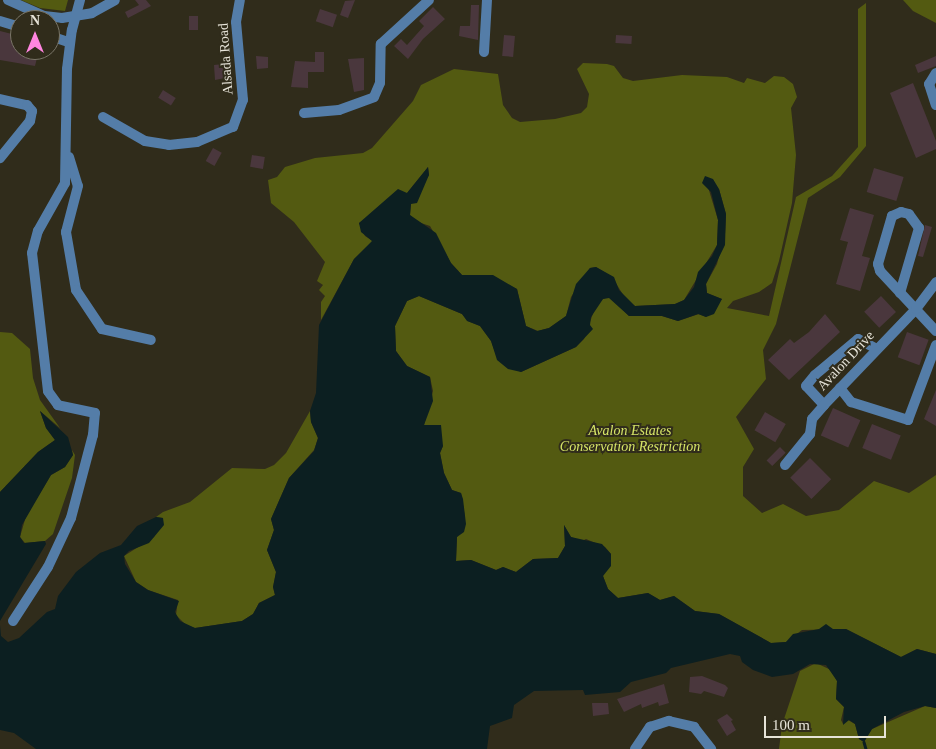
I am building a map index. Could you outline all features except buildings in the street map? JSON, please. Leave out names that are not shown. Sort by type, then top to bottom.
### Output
[{"type":"street","points":[[8,0],[44,16],[75,17],[92,13],[115,0]]},
{"type":"street","points":[[13,621],[48,567],[71,518],[89,458],[95,413],[66,409],[52,399],[46,376],[34,285],[34,241],[64,188],[68,154],[66,90],[69,42],[80,0]]},
{"type":"street","name":"Alsada Road","points":[[103,117],[152,143],[177,146],[218,135],[233,127],[242,106],[243,72],[236,22],[240,0]]},
{"type":"street","points":[[304,113],[339,110],[374,97],[380,84],[381,44],[429,0]]},
{"type":"street","points":[[484,52],[487,0]]},
{"type":"street","points":[[60,39],[69,42]]},
{"type":"street","points":[[936,73],[929,84],[936,106]]},
{"type":"street","points":[[0,99],[31,108],[30,121],[0,158]]},
{"type":"street","points":[[68,154],[78,186],[66,232],[76,290],[102,329],[151,340]]},
{"type":"street","points":[[900,293],[919,228],[909,214],[901,212],[892,216],[878,264],[880,271],[900,293],[916,310],[936,330]]},
{"type":"street","name":"Avalon Drive","points":[[785,465],[810,434],[812,419],[875,348],[916,310],[936,282]]},
{"type":"street","points":[[824,405],[806,386],[815,374],[858,339],[875,348]]},
{"type":"street","points":[[840,388],[851,402],[908,420],[936,345]]},
{"type":"street","points":[[635,749],[650,727],[669,721],[694,727],[711,749]]},
{"type":"green space","points":[[21,0],[68,0],[65,11],[40,8]]},
{"type":"green space","points":[[903,0],[936,0],[936,23],[913,11]]},
{"type":"green space","name":"Avalon Estates Conservation Restriction","points":[[866,3],[866,146],[840,177],[808,198],[776,324],[763,350],[766,379],[736,417],[754,449],[743,467],[743,496],[762,513],[783,504],[806,516],[839,510],[874,481],[909,493],[936,475],[936,654],[917,649],[901,657],[846,629],[802,630],[786,642],[771,643],[719,614],[695,611],[674,596],[660,600],[648,593],[618,598],[608,589],[603,576],[611,554],[605,547],[586,539],[582,541],[571,537],[564,525],[565,546],[558,558],[533,559],[516,572],[503,567],[496,570],[471,560],[456,561],[457,537],[465,517],[461,493],[452,490],[444,473],[440,453],[443,446],[431,427],[424,425],[433,391],[430,377],[407,366],[396,351],[395,326],[407,301],[419,296],[462,314],[468,321],[480,326],[491,341],[498,360],[521,372],[576,347],[584,339],[596,305],[609,297],[629,316],[662,316],[678,321],[699,314],[706,317],[722,299],[707,293],[706,284],[717,264],[725,234],[726,214],[719,189],[708,187],[718,220],[717,245],[684,300],[675,304],[635,306],[627,301],[612,277],[596,267],[590,268],[571,297],[566,316],[549,328],[538,331],[526,326],[517,289],[494,278],[462,275],[451,263],[430,226],[415,221],[410,215],[411,204],[429,175],[428,167],[407,193],[359,223],[365,236],[373,241],[354,259],[321,320],[321,302],[325,296],[319,290],[323,285],[317,281],[325,262],[294,222],[271,203],[268,180],[277,177],[285,167],[315,158],[363,153],[372,148],[413,101],[421,85],[454,69],[498,74],[503,105],[512,118],[520,122],[555,119],[581,113],[587,107],[589,94],[577,69],[583,63],[614,66],[623,78],[633,81],[682,75],[727,77],[744,83],[747,78],[765,83],[774,76],[784,77],[793,84],[797,97],[791,108],[796,155],[792,203],[779,261],[772,283],[759,292],[733,301],[727,308],[769,316],[796,197],[832,176],[858,147],[858,9]]},
{"type":"green space","points":[[0,332],[12,333],[30,349],[33,378],[40,400],[60,428],[40,411],[46,428],[55,440],[38,452],[0,492]]},
{"type":"green space","points":[[310,411],[311,422],[318,438],[314,450],[289,478],[271,519],[274,530],[267,550],[276,572],[273,587],[275,595],[259,603],[253,614],[242,621],[195,628],[186,625],[176,615],[178,600],[148,590],[136,582],[124,556],[154,537],[163,518],[156,517],[163,512],[190,502],[232,468],[265,469],[274,465],[286,453]]},
{"type":"green space","points":[[72,450],[75,455],[72,478],[53,534],[45,541],[25,543],[20,537],[26,516],[51,475],[65,467],[73,455]]},
{"type":"green space","points":[[816,663],[831,670],[837,681],[836,699],[844,707],[841,720],[843,724],[848,720],[855,724],[859,739],[864,742],[872,729],[925,706],[936,708],[936,749],[779,749],[782,725],[800,671]]},
{"type":"shaded area","points":[[428,167],[429,175],[417,203],[411,204],[410,215],[436,233],[451,263],[462,275],[493,275],[517,289],[526,326],[537,331],[549,328],[566,316],[576,284],[590,268],[596,267],[614,277],[619,290],[635,306],[675,304],[684,300],[694,287],[698,272],[712,256],[717,245],[718,220],[711,192],[702,183],[705,176],[713,179],[719,189],[726,214],[725,245],[706,284],[707,293],[722,299],[714,314],[706,317],[698,314],[678,321],[662,316],[629,316],[609,298],[603,299],[591,317],[590,325],[593,329],[576,347],[521,372],[508,369],[497,360],[491,341],[480,326],[467,321],[462,314],[419,296],[407,301],[395,326],[396,351],[407,366],[430,377],[433,401],[424,425],[441,425],[443,446],[440,453],[444,473],[452,490],[461,493],[463,499],[466,524],[464,532],[457,537],[456,561],[471,560],[496,570],[503,567],[516,572],[533,559],[558,558],[565,546],[564,525],[571,537],[602,544],[611,554],[611,566],[603,576],[608,589],[618,598],[648,593],[660,600],[674,596],[695,611],[719,614],[771,643],[786,642],[793,634],[819,629],[826,624],[833,629],[846,629],[901,657],[917,649],[936,654],[936,708],[925,706],[904,712],[872,729],[864,742],[859,739],[855,724],[849,720],[843,725],[844,707],[836,699],[837,681],[826,665],[810,664],[793,674],[772,677],[753,670],[742,662],[740,656],[730,654],[671,668],[666,673],[631,682],[620,692],[585,695],[583,690],[534,691],[514,705],[512,718],[490,726],[487,749],[36,749],[14,733],[0,730],[0,625],[1,636],[8,642],[19,638],[47,612],[55,609],[58,596],[76,572],[100,553],[121,545],[137,526],[156,517],[163,518],[164,525],[149,543],[129,551],[124,556],[125,564],[136,582],[148,590],[179,601],[175,612],[180,621],[195,628],[242,621],[253,614],[259,603],[275,595],[273,587],[276,572],[267,550],[274,530],[271,519],[289,478],[314,451],[318,438],[311,422],[310,411],[316,393],[319,325],[354,259],[372,241],[361,232],[359,223],[398,189],[407,193]]},
{"type":"shaded area","points":[[40,411],[68,437],[73,455],[65,467],[51,475],[22,525],[20,537],[24,543],[45,541],[46,544],[0,621],[0,492],[38,452],[55,440],[46,428]]},
{"type":"waterway","points":[[864,742],[866,749]]}]
